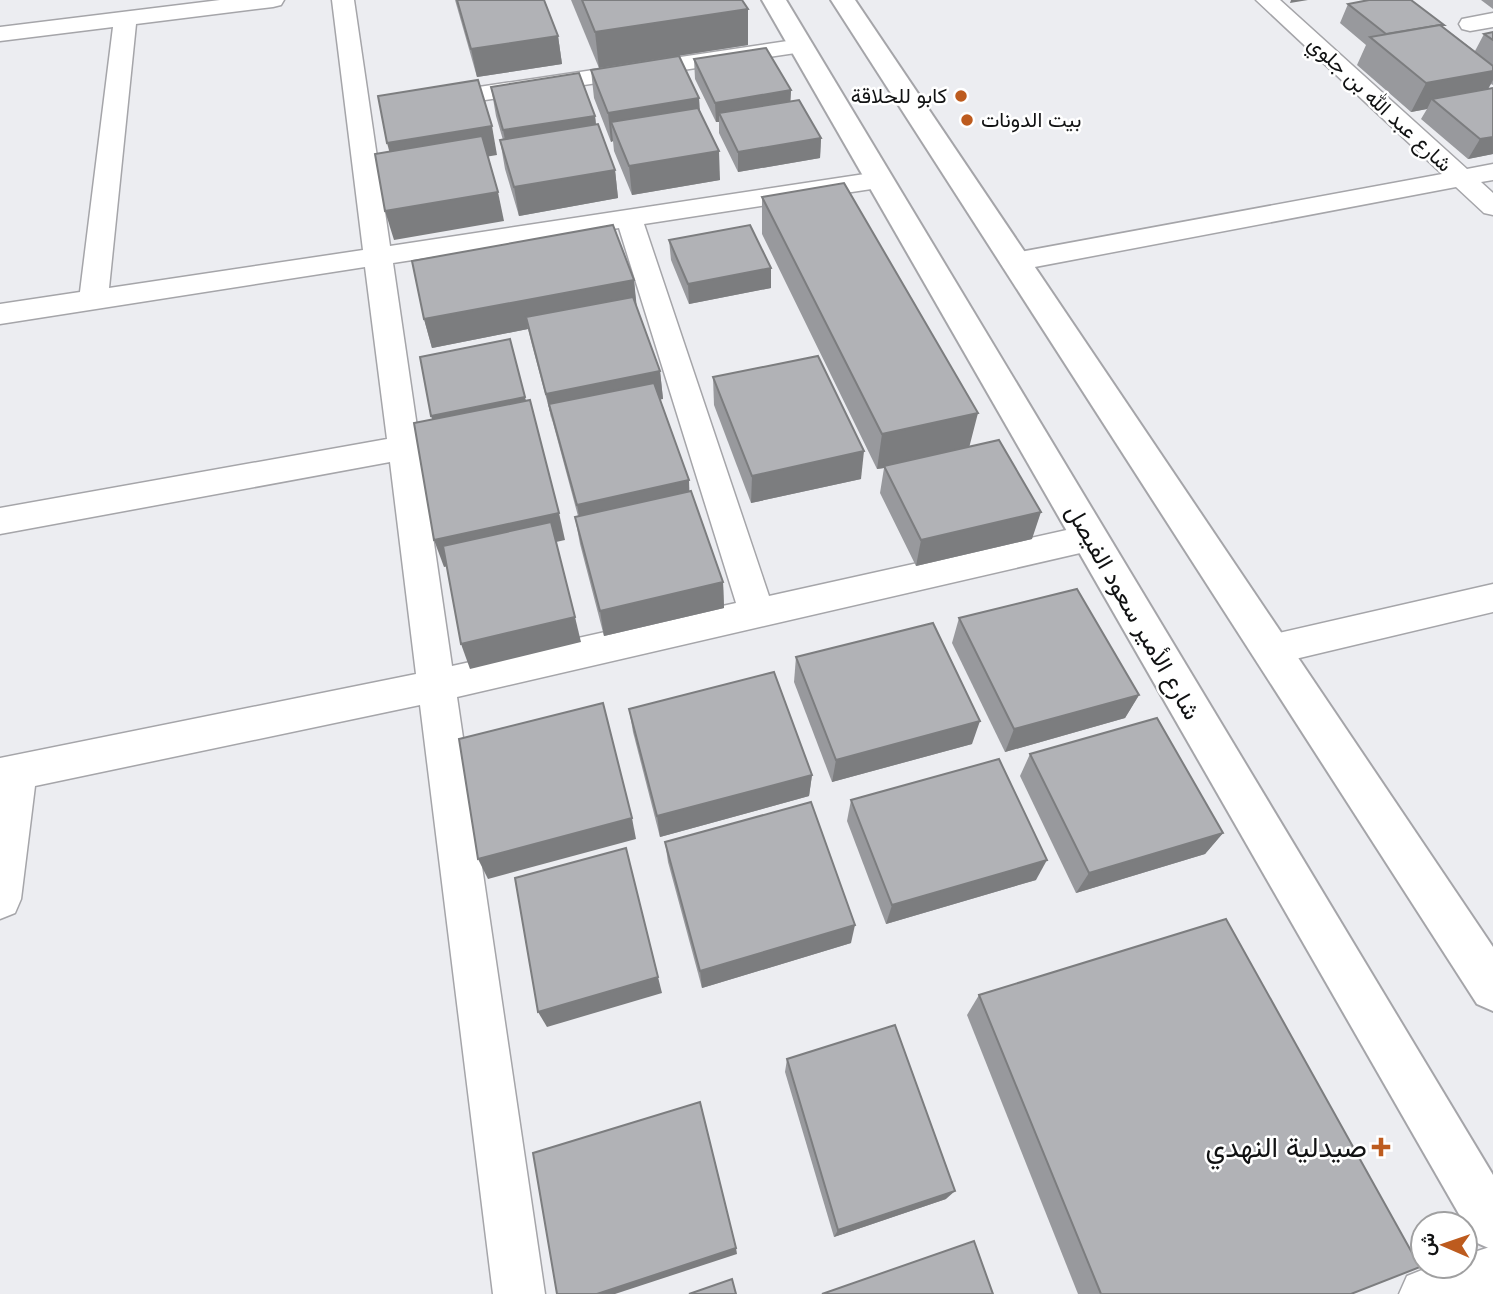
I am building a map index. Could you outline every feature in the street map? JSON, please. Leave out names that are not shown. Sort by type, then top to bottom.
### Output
[{"type":"main road","name":"شارع الأمير سعود الفيصل","points":[[775,0],[878,180],[1493,1224]]},
{"type":"main road","points":[[843,0],[1493,988]]},
{"type":"street","points":[[0,34],[273,0]]},
{"type":"street","points":[[343,0],[371,110],[377,257],[519,1294]]},
{"type":"street","name":"شارع عبد الله بن جلوي","points":[[1267,0],[1493,207]]},
{"type":"street","points":[[93,300],[125,18]]},
{"type":"street","points":[[1470,24],[1493,20]]},
{"type":"street","points":[[412,104],[801,46]]},
{"type":"street","points":[[1014,262],[1493,172]]},
{"type":"street","points":[[0,314],[878,180]]},
{"type":"street","points":[[629,218],[757,613]]},
{"type":"street","points":[[0,521],[404,448]]},
{"type":"street","points":[[0,899],[9,774],[436,686],[1089,538]]},
{"type":"street","points":[[1270,650],[1493,598]]},
{"type":"street","points":[[1425,1294],[1493,1272]]},
{"type":"building","points":[[457,0],[544,0],[558,36],[471,49]]},
{"type":"building","points":[[582,0],[742,0],[748,9],[595,32]]},
{"type":"building","points":[[1369,0],[1411,0],[1444,25],[1386,34],[1348,4]]},
{"type":"building","points":[[1440,25],[1493,66],[1493,71],[1426,83],[1370,37]]},
{"type":"building","points":[[1493,32],[1493,40],[1484,34]]},
{"type":"building","points":[[766,48],[791,90],[715,103],[694,59]]},
{"type":"building","points":[[679,56],[699,98],[608,113],[591,70]]},
{"type":"building","points":[[579,73],[595,116],[503,130],[491,87]]},
{"type":"building","points":[[478,80],[492,126],[387,143],[378,96]]},
{"type":"building","points":[[1493,88],[1493,137],[1480,139],[1432,99]]},
{"type":"building","points":[[799,100],[821,138],[738,152],[719,113]]},
{"type":"building","points":[[698,108],[719,151],[629,166],[611,122]]},
{"type":"building","points":[[598,124],[615,170],[514,187],[500,140]]},
{"type":"building","points":[[482,136],[498,192],[385,211],[375,154]]},
{"type":"building","points":[[844,183],[978,413],[882,434],[762,197]]},
{"type":"building","points":[[613,225],[634,280],[424,319],[412,261]]},
{"type":"building","points":[[750,225],[771,268],[688,284],[669,240]]},
{"type":"building","points":[[633,297],[660,371],[546,394],[526,317]]},
{"type":"building","points":[[510,339],[525,397],[431,416],[420,357]]},
{"type":"building","points":[[818,356],[864,451],[752,476],[713,377]]},
{"type":"building","points":[[654,383],[689,480],[577,505],[549,404]]},
{"type":"building","points":[[530,400],[559,513],[434,540],[414,423]]},
{"type":"building","points":[[999,440],[1041,512],[921,540],[884,466]]},
{"type":"building","points":[[691,491],[723,582],[600,611],[575,517]]},
{"type":"building","points":[[551,522],[575,617],[461,644],[443,546]]},
{"type":"building","points":[[1077,589],[1139,695],[1014,729],[959,618]]},
{"type":"building","points":[[933,623],[980,721],[836,760],[796,657]]},
{"type":"building","points":[[774,672],[812,775],[657,816],[629,709]]},
{"type":"building","points":[[603,703],[632,818],[478,859],[459,739]]},
{"type":"building","points":[[1157,718],[1223,833],[1089,873],[1030,754]]},
{"type":"building","points":[[999,759],[1047,860],[892,905],[851,800]]},
{"type":"building","points":[[811,802],[855,925],[700,971],[665,842]]},
{"type":"building","points":[[626,848],[658,977],[538,1012],[515,878]]},
{"type":"building","points":[[1226,919],[1409,1247],[1409,1271],[1351,1294],[1101,1294],[979,995]]},
{"type":"building","points":[[895,1025],[955,1191],[838,1230],[787,1059]]},
{"type":"building","points":[[700,1102],[736,1248],[597,1294],[557,1294],[533,1153]]},
{"type":"building","points":[[974,1241],[993,1294],[822,1294]]},
{"type":"building","points":[[732,1279],[736,1294],[689,1294]]},
{"type":"place","name":"كابو للحلاقة","points":[[961,96]]},
{"type":"place","name":"بيت الدونات","points":[[967,120]]},
{"type":"place","name":"صيدلية النهدي","points":[[1381,1147]]}]
